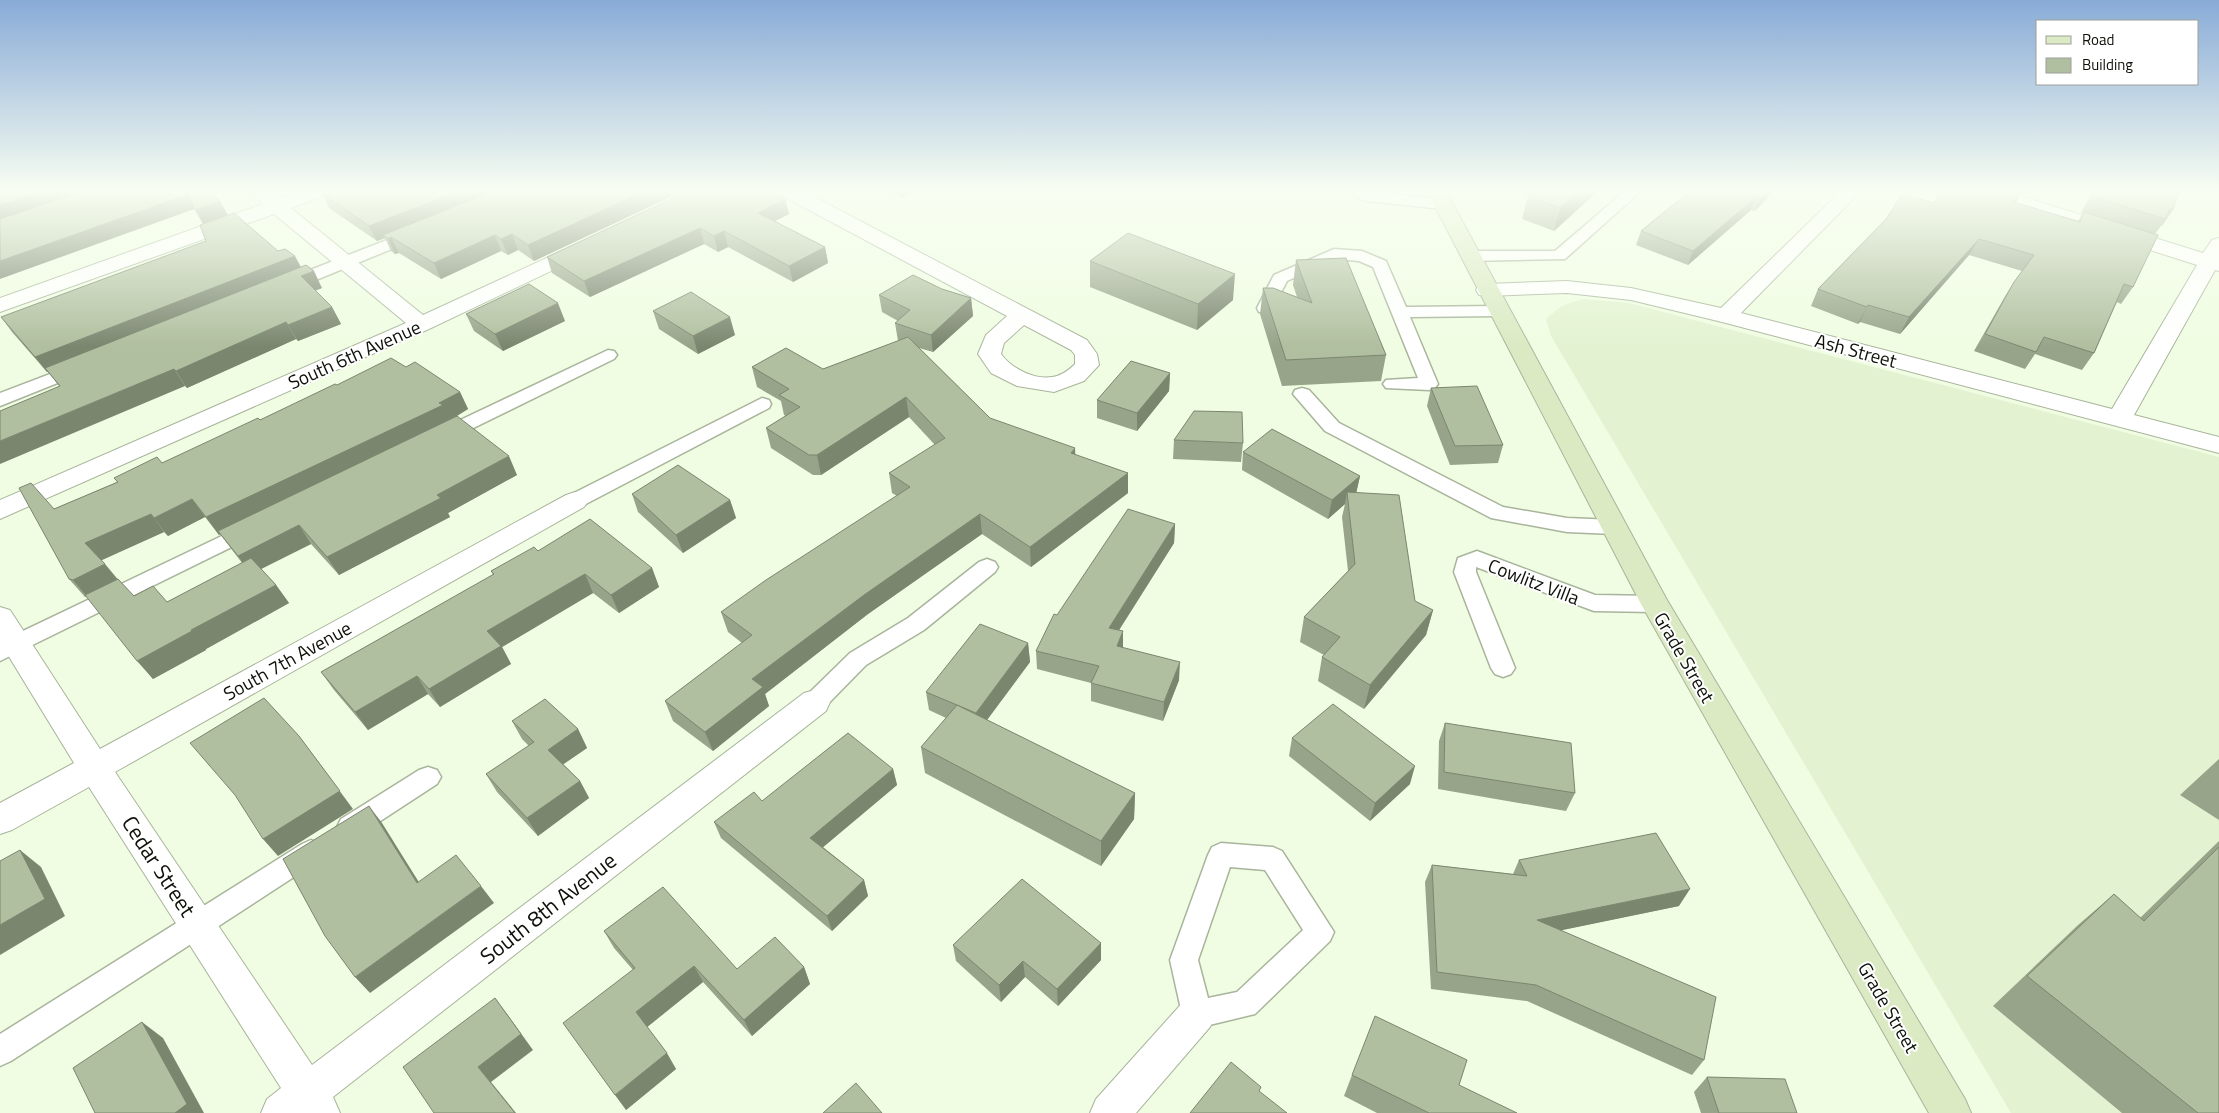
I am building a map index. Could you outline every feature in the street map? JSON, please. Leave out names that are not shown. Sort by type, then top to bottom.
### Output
[{"type":"main road","name":"Grade Street","points":[[1463,243],[1655,604],[1951,1113]]},
{"type":"street","points":[[0,306],[176,243]]},
{"type":"street","points":[[321,243],[421,324]]},
{"type":"street","name":"South 6th Avenue","points":[[0,510],[421,324],[595,243]]},
{"type":"street","points":[[886,243],[1021,315]]},
{"type":"street","points":[[1726,316],[1800,243]]},
{"type":"street","points":[[2119,419],[2216,257],[2167,243]]},
{"type":"street","name":"Ash Street","points":[[1493,300],[1567,287],[1631,294],[1726,316],[2219,445]]},
{"type":"street","name":"South 7th Avenue","points":[[0,820],[575,501]]},
{"type":"street","name":"Cedar Street","points":[[5,638],[94,767],[314,1102]]},
{"type":"street","name":"South 8th Avenue","points":[[281,1113],[314,1102],[815,702]]},
{"type":"street","points":[[1110,1113],[1197,1014]]},
{"type":"lane","points":[[273,291],[393,243]]},
{"type":"lane","points":[[1470,256],[1559,256],[1574,243]]},
{"type":"lane","points":[[1265,308],[1280,278],[1334,254],[1362,256],[1380,264],[1429,384],[1392,384]]},
{"type":"lane","points":[[1400,312],[1493,300]]},
{"type":"lane","points":[[429,442],[608,354]]},
{"type":"lane","points":[[0,400],[91,364]]},
{"type":"lane","points":[[1302,394],[1332,426],[1498,513],[1567,524],[1614,528]]},
{"type":"lane","points":[[575,501],[762,404]]},
{"type":"lane","points":[[5,638],[267,521]]},
{"type":"lane","name":"Cowlitz Villa","points":[[1503,668],[1465,572],[1466,563],[1477,559],[1594,604],[1655,604]]},
{"type":"lane","points":[[815,702],[858,659],[916,624],[987,567]]},
{"type":"lane","points":[[0,1051],[428,776]]},
{"type":"lane","points":[[1221,855],[1273,859],[1320,932],[1245,1004],[1197,1014],[1184,960],[1221,855]]},
{"type":"shaded area","points":[[1582,299],[1629,303],[2219,457],[2219,1113],[2011,1113],[1551,336],[1546,319],[1561,306]]},
{"type":"building","points":[[0,243],[51,243],[0,261]]},
{"type":"building","points":[[201,243],[269,243],[278,251],[285,249],[295,256],[35,357],[1,317]]},
{"type":"building","points":[[401,243],[478,243],[434,263]]},
{"type":"building","points":[[577,243],[667,243],[584,281],[547,257]]},
{"type":"building","points":[[746,243],[817,243],[825,247],[789,266]]},
{"type":"building","points":[[1115,243],[1154,243],[1235,274],[1198,304],[1090,261]]},
{"type":"building","points":[[1672,243],[1702,243],[1693,251]]},
{"type":"building","points":[[1863,243],[1975,243],[1909,317],[1868,305],[1867,307],[1818,289]]},
{"type":"building","points":[[1993,243],[2154,243],[2133,287],[2124,284],[2094,353],[2044,337],[2036,352],[1985,334],[2014,282],[2034,255]]},
{"type":"building","points":[[1346,258],[1386,355],[1286,360],[1263,288],[1273,288],[1312,303],[1296,260]]},
{"type":"building","points":[[306,265],[314,271],[301,276],[332,307],[288,325],[286,322],[176,371],[174,369],[0,441],[0,411],[60,386],[45,368]]},
{"type":"building","points":[[913,275],[942,289],[971,298],[931,335],[895,323],[910,310],[879,295]]},
{"type":"building","points":[[529,284],[558,303],[495,334],[466,314]]},
{"type":"building","points":[[691,292],[730,317],[693,336],[653,311]]},
{"type":"building","points":[[908,337],[990,418],[1075,448],[1071,453],[1128,473],[1030,547],[980,514],[864,595],[752,679],[763,687],[705,732],[665,701],[752,635],[721,612],[766,580],[910,487],[889,473],[945,438],[906,397],[817,455],[809,455],[766,428],[800,407],[779,395],[789,389],[752,367],[786,348],[823,369]]},
{"type":"building","points":[[391,358],[406,367],[415,362],[460,392],[439,403],[443,405],[206,517],[192,499],[154,518],[151,514],[85,543],[105,564],[73,580],[69,579],[19,488],[31,483],[54,509],[118,482],[114,478],[157,457],[162,463],[258,418],[260,420],[335,384],[337,385]]},
{"type":"building","points":[[1131,361],[1170,373],[1137,413],[1097,400]]},
{"type":"building","points":[[1477,386],[1503,445],[1455,446],[1431,388]]},
{"type":"building","points":[[1194,411],[1242,412],[1243,443],[1174,440]]},
{"type":"building","points":[[457,416],[509,456],[437,495],[441,498],[327,557],[299,525],[238,556],[218,531]]},
{"type":"building","points":[[1272,429],[1360,476],[1332,500],[1243,452]]},
{"type":"building","points":[[678,465],[730,500],[676,535],[632,494]]},
{"type":"building","points":[[1347,492],[1399,495],[1415,601],[1433,610],[1370,685],[1322,657],[1340,637],[1304,617],[1355,564]]},
{"type":"building","points":[[1128,509],[1175,524],[1109,628],[1123,631],[1117,646],[1180,662],[1164,702],[1091,683],[1099,666],[1036,651],[1054,614],[1057,615]]},
{"type":"building","points":[[590,519],[652,568],[611,595],[585,574],[487,631],[501,646],[429,689],[417,676],[355,712],[321,672],[494,574],[491,571],[534,547],[538,551]]},
{"type":"building","points":[[251,558],[276,585],[137,661],[85,595],[118,579],[134,596],[153,586],[167,602]]},
{"type":"building","points":[[980,624],[1028,643],[976,713],[926,692]]},
{"type":"building","points":[[264,698],[299,736],[340,791],[263,839],[235,795],[190,743]]},
{"type":"building","points":[[545,699],[578,729],[548,750],[580,781],[527,818],[486,774],[534,742],[512,721]]},
{"type":"building","points":[[1333,704],[1415,766],[1375,803],[1292,738]]},
{"type":"building","points":[[957,705],[1135,793],[1101,841],[921,747]]},
{"type":"building","points":[[1445,723],[1571,743],[1575,793],[1444,772]]},
{"type":"building","points":[[848,733],[893,769],[810,838],[864,880],[827,916],[714,822],[754,792],[762,801]]},
{"type":"building","points":[[369,806],[417,883],[456,855],[481,886],[355,977],[325,936],[283,859]]},
{"type":"building","points":[[1656,833],[1690,889],[1537,920],[1716,997],[1704,1060],[1536,985],[1437,972],[1432,865],[1527,876],[1519,860]]},
{"type":"building","points":[[2219,847],[2219,1113],[2198,1113],[2027,976],[2114,894],[2144,921]]},
{"type":"building","points":[[20,850],[45,899],[0,925],[0,861]]},
{"type":"building","points":[[1022,879],[1101,943],[1057,989],[1023,961],[999,985],[953,945]]},
{"type":"building","points":[[663,887],[737,969],[775,937],[804,967],[744,1020],[694,966],[636,1012],[667,1053],[615,1095],[563,1023],[635,968],[604,931]]},
{"type":"building","points":[[495,998],[521,1034],[478,1067],[515,1113],[434,1113],[403,1067]]},
{"type":"building","points":[[1375,1016],[1467,1060],[1459,1085],[1517,1113],[1429,1113],[1352,1075]]},
{"type":"building","points":[[142,1022],[187,1104],[175,1113],[95,1113],[73,1068]]},
{"type":"building","points":[[1231,1062],[1261,1087],[1259,1091],[1287,1113],[1190,1113]]},
{"type":"building","points":[[1707,1077],[1785,1079],[1797,1113],[1719,1113]]},
{"type":"building","points":[[856,1083],[882,1113],[823,1113]]}]
